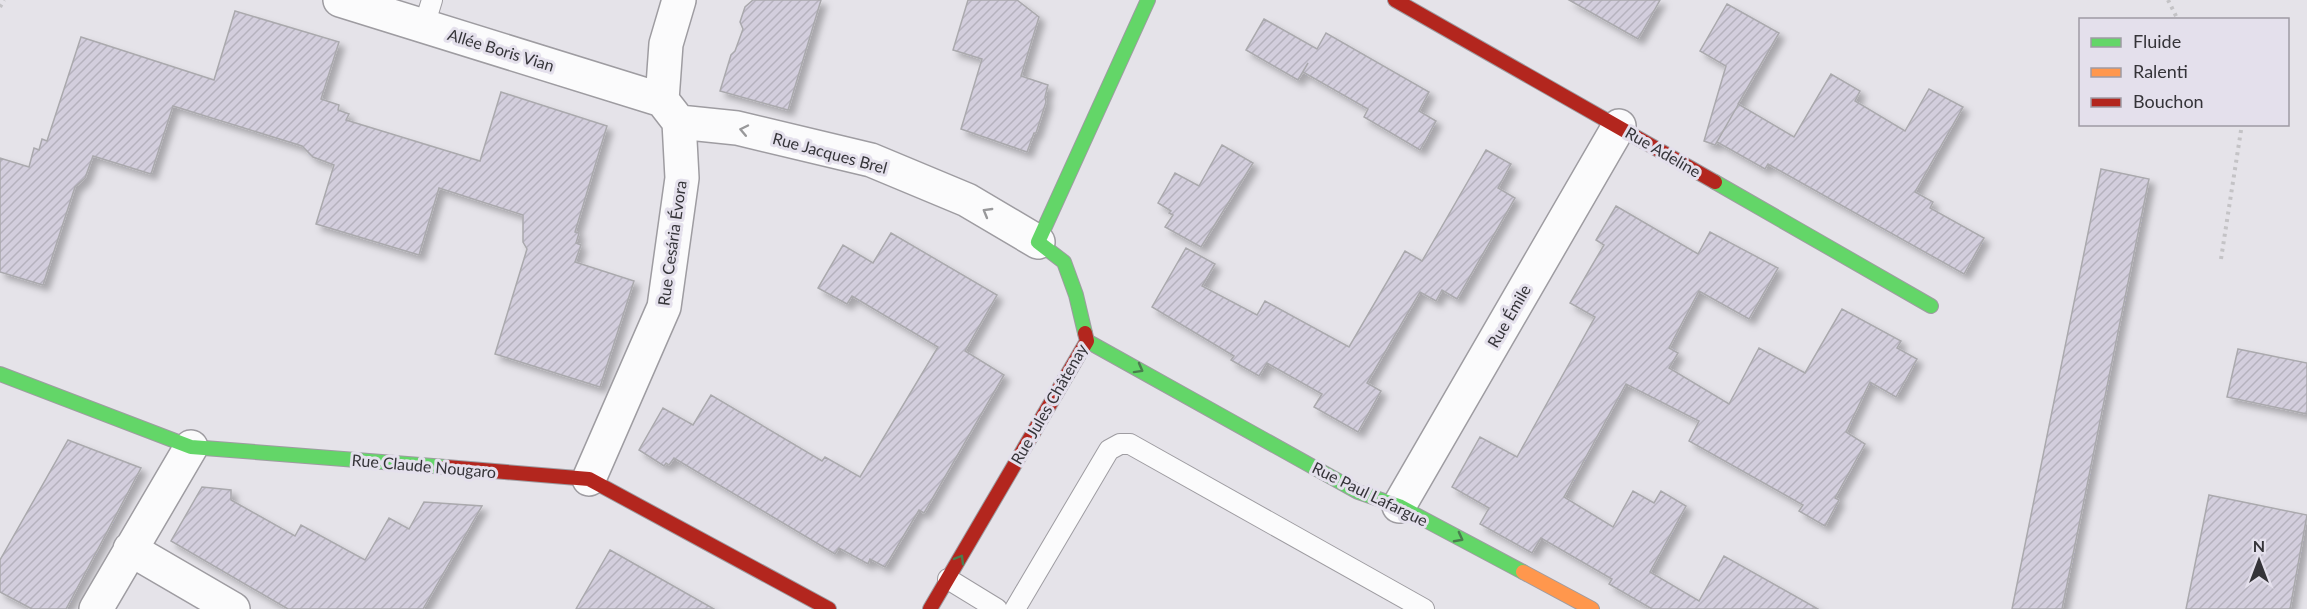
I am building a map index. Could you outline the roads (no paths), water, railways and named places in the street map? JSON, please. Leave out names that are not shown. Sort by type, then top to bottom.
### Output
[{"type":"street","name":"Rue Cesária Évora","points":[[589,479],[664,308],[682,178],[670,111],[666,44],[679,0]]},
{"type":"street","points":[[1038,242],[1148,0]]},
{"type":"street","name":"Rue Adeline","points":[[1395,0],[1931,306]]},
{"type":"street","name":"Allée Boris Vian","points":[[351,2],[428,13],[670,111]]},
{"type":"street","name":"Rue Jacques Brel","points":[[670,111],[871,160],[967,200],[1038,242]]},
{"type":"street","name":"Rue Émile","points":[[1399,506],[1619,126]]},
{"type":"street","name":"Rue Jules Châtenay","points":[[930,609],[1088,341],[1077,295],[1064,262],[1038,242]]},
{"type":"street","name":"Rue Paul Lafargue","points":[[1088,341],[1358,492],[1399,506],[1592,609]]},
{"type":"street","name":"Rue Claude Nougaro","points":[[0,374],[191,447],[589,479],[829,609]]},
{"type":"street","points":[[96,609],[191,447]]},
{"type":"street","points":[[130,549],[234,609]]},
{"type":"lane","points":[[1015,609],[1108,450],[1120,444],[1130,444],[1424,609]]},
{"type":"lane","points":[[948,579],[997,609]]}]
